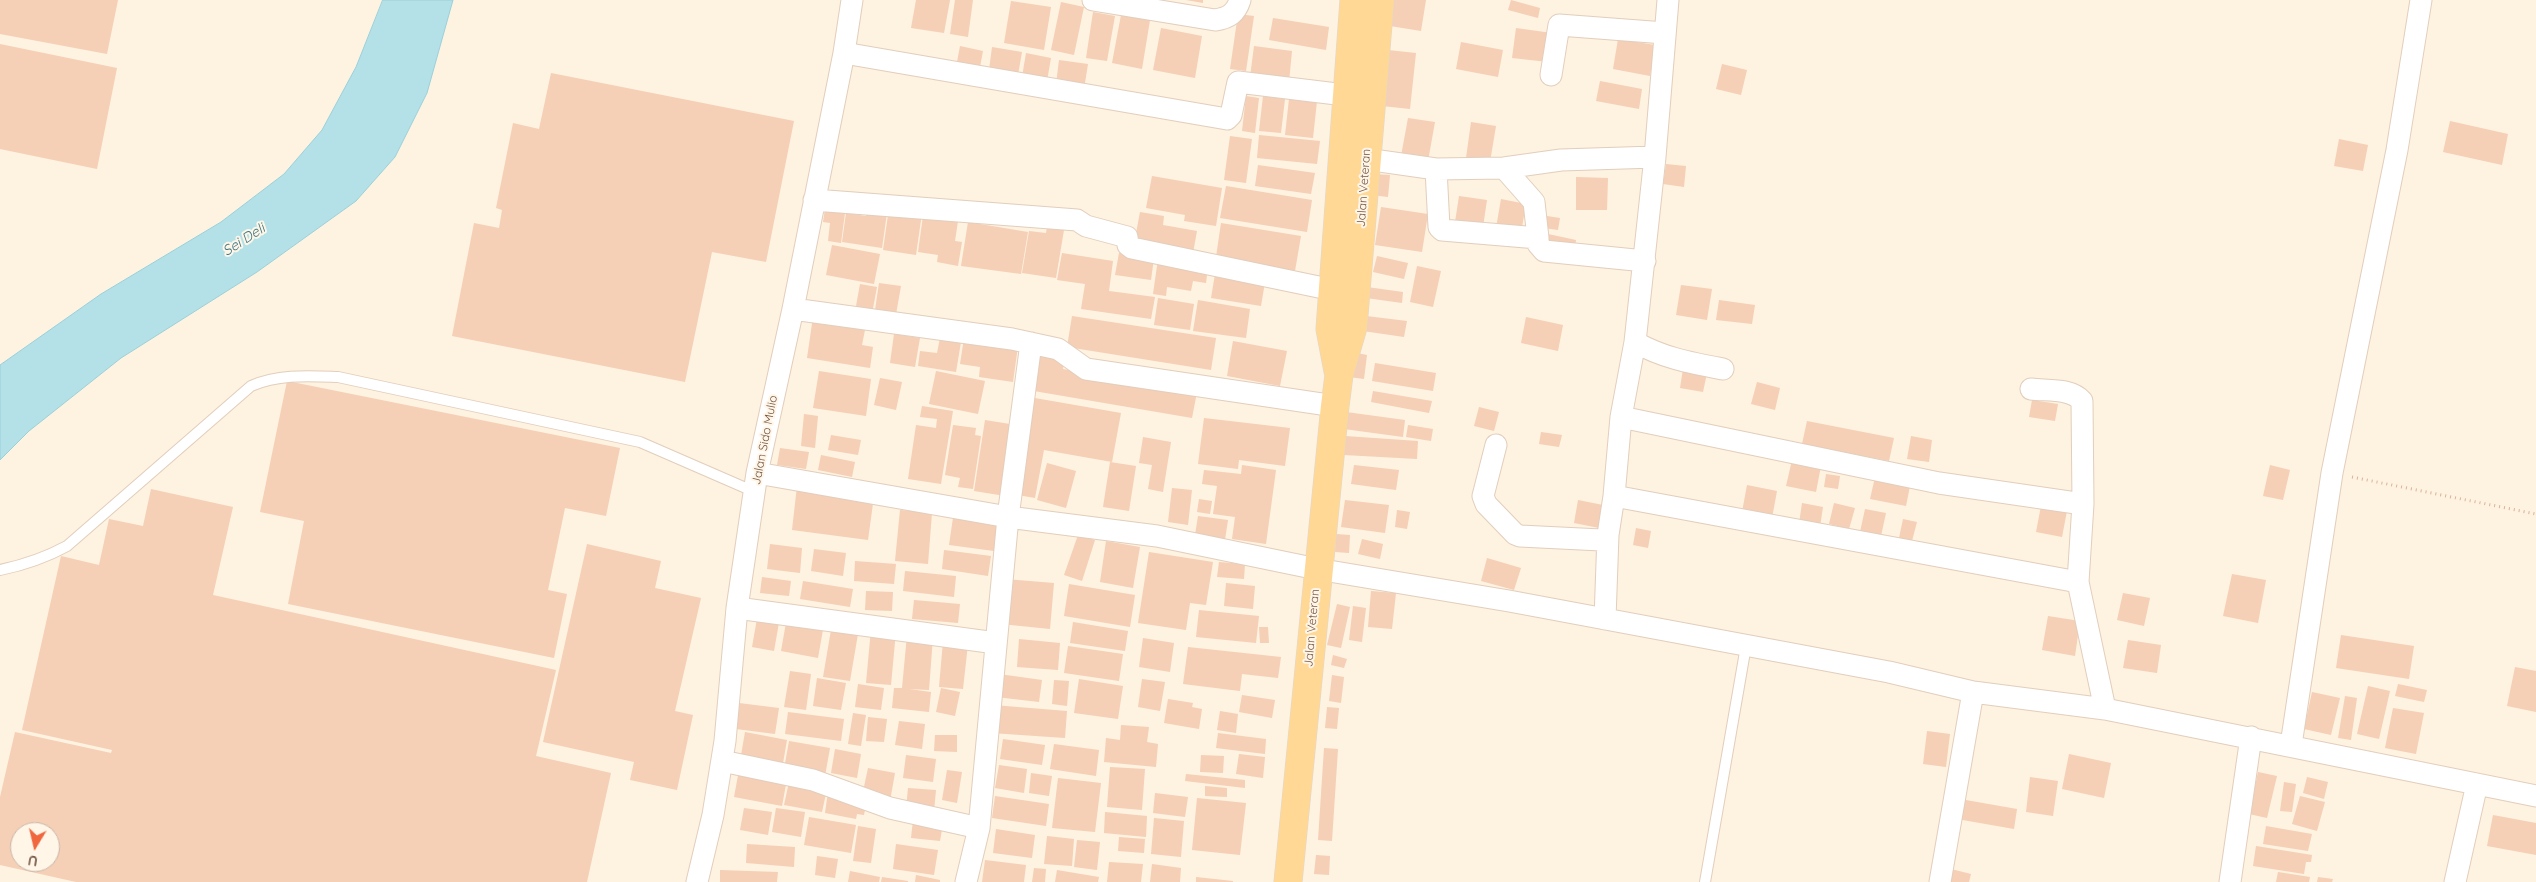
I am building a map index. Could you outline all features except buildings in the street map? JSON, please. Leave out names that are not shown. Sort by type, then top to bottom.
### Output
[{"type":"main road","name":"Jalan Veteran","points":[[1339,375],[1330,329],[1345,96],[1354,0]]},
{"type":"main road","name":"Jalan Veteran","points":[[1288,882],[1317,569],[1335,406],[1339,375],[1353,327],[1380,0]]},
{"type":"street","name":"Jalan Sido Mulio","points":[[697,882],[713,815],[722,760],[737,608],[756,483],[844,53],[852,0]]},
{"type":"street","points":[[1093,0],[1215,20],[1227,18],[1237,10],[1240,0]]},
{"type":"street","points":[[1605,619],[1608,535],[1614,496],[1621,417],[1635,342],[1645,261],[1668,0]]},
{"type":"street","points":[[2290,745],[2332,473],[2397,150],[2421,0]]},
{"type":"street","points":[[1551,75],[1559,25],[1665,33]]},
{"type":"street","points":[[844,53],[1227,119],[1231,115],[1238,82],[1345,96]]},
{"type":"street","points":[[1366,159],[1436,169],[1504,168],[1562,160],[1655,157]]},
{"type":"street","points":[[1504,168],[1534,202],[1538,244],[1544,251],[1645,261]]},
{"type":"street","points":[[1436,169],[1439,227],[1442,230],[1538,238]]},
{"type":"street","points":[[814,200],[1077,220],[1086,226],[1127,237],[1128,246],[1132,248],[1333,290]]},
{"type":"street","points":[[793,309],[1031,343],[1058,349],[1086,369],[1335,406]]},
{"type":"street","points":[[1635,342],[1664,357],[1723,369]]},
{"type":"street","points":[[966,882],[979,828],[1008,517],[1031,343]]},
{"type":"street","points":[[2031,389],[2069,393],[2077,395],[2082,401],[2083,504],[2078,582],[2105,709]]},
{"type":"street","points":[[1621,417],[1939,483],[2083,504]]},
{"type":"street","points":[[1496,445],[1483,496],[1486,504],[1515,534],[1601,540],[1608,535]]},
{"type":"street","points":[[756,483],[1157,536],[1317,569],[1605,619],[1889,672],[1973,692],[2105,709],[2536,796]]},
{"type":"street","points":[[1614,496],[2078,582]]},
{"type":"street","points":[[737,608],[996,643]]},
{"type":"street","points":[[1940,882],[1973,692]]},
{"type":"street","points":[[2230,882],[2251,737]]},
{"type":"street","points":[[722,760],[812,780],[890,808],[979,828]]},
{"type":"street","points":[[2454,882],[2477,784]]},
{"type":"lane","points":[[0,570],[26,564],[51,555],[67,546],[251,386],[268,379],[301,375],[338,377],[640,442],[756,483]]},
{"type":"lane","points":[[1705,882],[1746,646]]},
{"type":"path","points":[[2332,473],[2536,514]]},
{"type":"water","name":"Sei Deli","points":[[383,0],[453,0],[427,93],[395,157],[356,201],[257,272],[121,358],[29,431],[0,460],[0,365],[101,294],[221,222],[284,174],[322,130],[356,67]]}]
